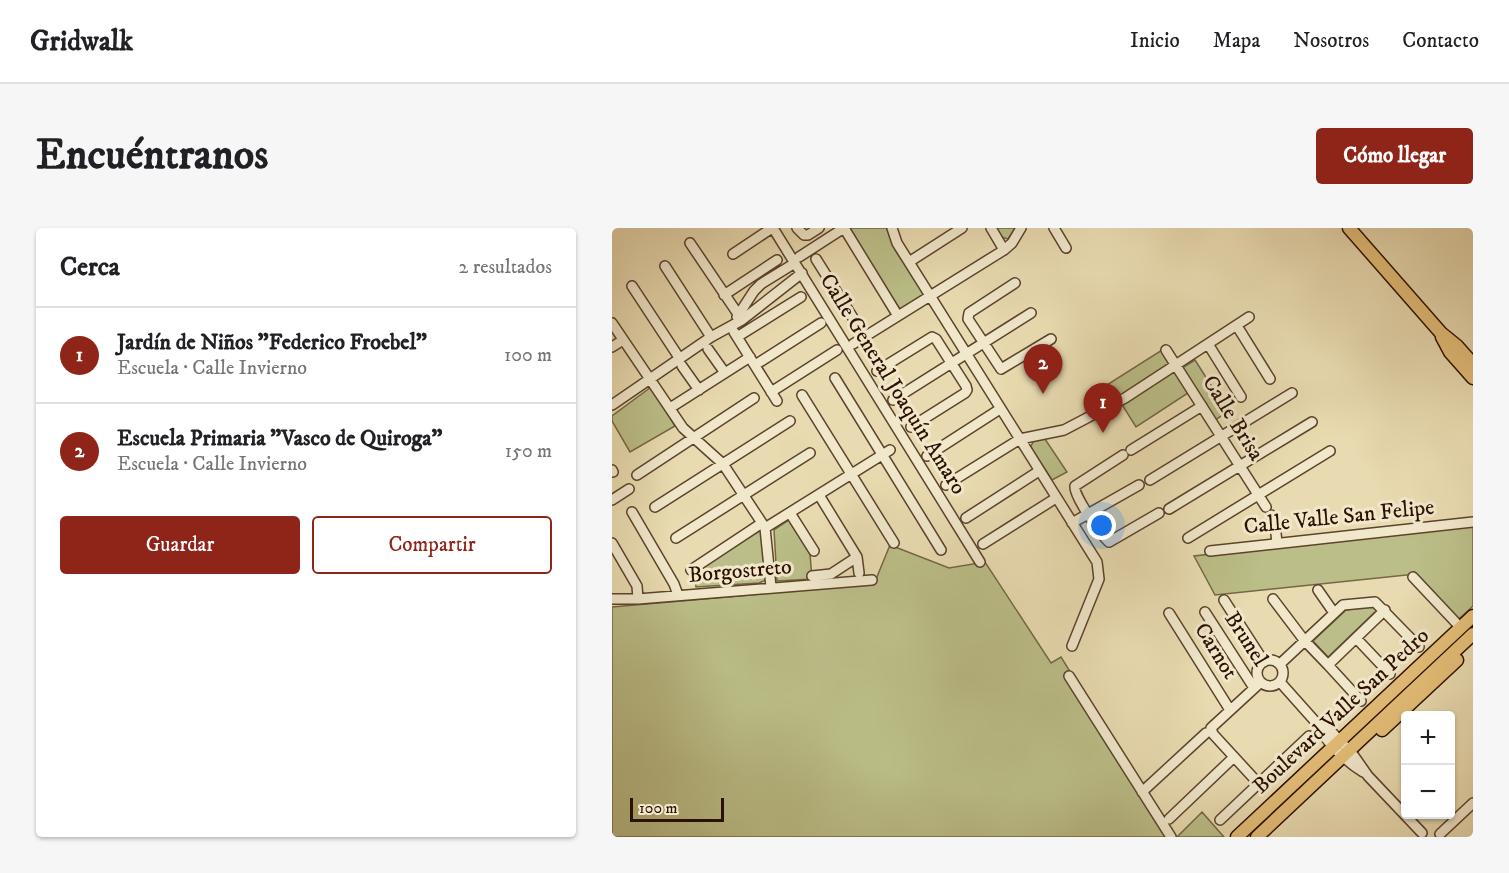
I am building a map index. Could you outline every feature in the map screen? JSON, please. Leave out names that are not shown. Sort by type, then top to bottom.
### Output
[{"type":"main road","points":[[1349,228],[1441,333],[1473,364]]},
{"type":"main road","points":[[1441,333],[1450,352],[1473,378]]},
{"type":"main road","name":"Boulevard Valle San Pedro","points":[[1416,683],[1467,626],[1473,616]]},
{"type":"main road","name":"Boulevard Valle San Pedro","points":[[1246,837],[1282,808],[1416,683],[1473,634]]},
{"type":"main road","name":"Boulevard Valle San Pedro","points":[[1416,683],[1473,645]]},
{"type":"main road","name":"Boulevard Valle San Pedro","points":[[1237,837],[1282,808]]},
{"type":"main road","name":"Boulevard Valle San Pedro","points":[[1257,837],[1282,808]]},
{"type":"main road","name":"Boulevard Valle San Pedro","points":[[1267,837],[1282,808]]},
{"type":"street","points":[[733,254],[772,228]]},
{"type":"street","name":"Calle General Joaquín Amaro","points":[[772,228],[797,260],[802,273],[980,562]]},
{"type":"street","points":[[797,228],[804,235],[819,228]]},
{"type":"street","points":[[892,228],[897,243],[1097,562],[1099,579],[1072,646]]},
{"type":"street","points":[[909,262],[962,228]]},
{"type":"street","points":[[991,228],[1004,250]]},
{"type":"street","points":[[853,344],[1004,250],[1012,243],[1021,228]]},
{"type":"street","points":[[1066,248],[1056,231],[1068,228]]},
{"type":"street","points":[[737,325],[754,291],[761,284],[839,229],[898,316]]},
{"type":"street","points":[[690,243],[724,295],[752,361],[777,401]]},
{"type":"street","points":[[816,259],[865,337]]},
{"type":"street","points":[[724,295],[777,260]]},
{"type":"street","points":[[665,266],[711,337]]},
{"type":"street","points":[[737,325],[802,273]]},
{"type":"street","points":[[770,279],[779,293]]},
{"type":"street","points":[[1015,283],[967,316],[983,343],[1001,369],[1051,339]]},
{"type":"street","points":[[632,286],[699,390]]},
{"type":"street","points":[[612,405],[650,379],[681,363],[711,337],[801,297]]},
{"type":"street","points":[[893,400],[1030,313]]},
{"type":"street","points":[[946,485],[1020,439],[1075,426],[1105,407],[1125,398],[1250,317]]},
{"type":"street","points":[[612,323],[683,428],[723,464],[763,526],[771,587]]},
{"type":"street","points":[[670,408],[725,374],[821,323]]},
{"type":"street","points":[[1237,326],[1270,379]]},
{"type":"street","points":[[877,371],[932,337],[951,363],[967,390],[911,427]]},
{"type":"street","points":[[612,348],[623,340]]},
{"type":"street","points":[[1208,344],[1241,397]]},
{"type":"street","points":[[708,349],[725,374]]},
{"type":"street","points":[[771,392],[837,350]]},
{"type":"street","name":"Calle Brisa","points":[[1166,350],[1268,511],[1275,524],[1277,543]]},
{"type":"street","points":[[834,378],[886,452],[941,550]]},
{"type":"street","points":[[1150,480],[1292,393]]},
{"type":"street","points":[[802,395],[894,543]]},
{"type":"street","points":[[637,475],[754,398]]},
{"type":"street","points":[[1159,513],[1109,542],[1075,491],[1075,486],[1202,405]]},
{"type":"street","points":[[927,456],[1000,409]]},
{"type":"street","points":[[655,507],[790,421]]},
{"type":"street","points":[[1169,509],[1312,422]]},
{"type":"street","points":[[1188,538],[1330,451]]},
{"type":"street","points":[[691,570],[763,526],[790,513],[886,452]]},
{"type":"street","points":[[676,538],[810,453]]},
{"type":"street","points":[[966,518],[1039,471]]},
{"type":"street","points":[[1074,526],[1138,485]]},
{"type":"street","points":[[612,500],[629,489]]},
{"type":"street","points":[[819,495],[857,556],[860,573]]},
{"type":"street","points":[[983,544],[1056,498]]},
{"type":"street","points":[[632,512],[674,584],[678,596]]},
{"type":"street","points":[[790,513],[814,551]]},
{"type":"street","name":"Calle Valle San Felipe","points":[[1210,551],[1473,522]]},
{"type":"street","points":[[612,543],[637,586],[638,599]]},
{"type":"street","points":[[812,576],[831,574],[857,556]]},
{"type":"street","points":[[1413,577],[1467,626]]},
{"type":"street","name":"Borgostreto","points":[[612,599],[638,599],[872,580]]},
{"type":"street","points":[[1318,590],[1334,613]]},
{"type":"street","points":[[1273,599],[1304,640],[1361,701]]},
{"type":"street","points":[[1224,600],[1264,662]]},
{"type":"street","points":[[1280,664],[1343,605],[1375,602],[1419,647]]},
{"type":"street","points":[[1328,665],[1385,610]]},
{"type":"street","name":"Brunel","points":[[1204,612],[1257,685]]},
{"type":"street","name":"Carnot","points":[[1169,613],[1230,710]]},
{"type":"street","points":[[1356,638],[1390,674]]},
{"type":"street","points":[[1142,792],[1257,685],[1258,667],[1264,662],[1275,661],[1280,664],[1283,677],[1280,682],[1274,686],[1257,685]]},
{"type":"street","points":[[1069,676],[1171,837]]},
{"type":"street","points":[[1280,682],[1322,728],[1329,729],[1343,751],[1420,835],[1431,830],[1441,835],[1473,803]]},
{"type":"street","points":[[1208,730],[1258,783]]},
{"type":"street","points":[[1220,820],[1309,736]]},
{"type":"street","points":[[1168,819],[1234,757]]},
{"type":"green space","points":[[850,228],[887,228],[895,250],[923,292],[922,296],[901,309],[898,308]]},
{"type":"green space","points":[[995,228],[1015,228],[1008,239],[1001,237]]},
{"type":"green space","points":[[1162,350],[1171,364],[1124,394],[1098,407],[1091,395]]},
{"type":"green space","points":[[1195,360],[1228,412],[1215,420],[1182,368]]},
{"type":"green space","points":[[1175,371],[1188,393],[1136,427],[1121,403]]},
{"type":"green space","points":[[651,387],[675,426],[630,452],[612,421],[612,416]]},
{"type":"green space","points":[[1035,439],[1045,439],[1067,472],[1052,480],[1032,449],[1031,446]]},
{"type":"green space","points":[[789,520],[810,554],[812,579],[777,581],[774,530]]},
{"type":"green space","points":[[1473,526],[1473,606],[1459,619],[1416,574],[1215,595],[1194,556]]},
{"type":"green space","points":[[761,530],[766,580],[759,583],[696,587],[692,573]]},
{"type":"green space","points":[[890,545],[949,568],[985,562],[1051,663],[1061,657],[1173,837],[612,837],[612,607],[874,584]]},
{"type":"green space","points":[[1374,606],[1377,610],[1328,657],[1313,641],[1346,610]]},
{"type":"green space","points":[[1202,812],[1224,837],[1177,837]]},
{"type":"place","name":"Escuela Primaria \"Vasco de Quiroga\"","points":[[1043,394]]},
{"type":"place","name":"Jardín de Niños \"Federico Froebel\"","points":[[1103,433]]}]
